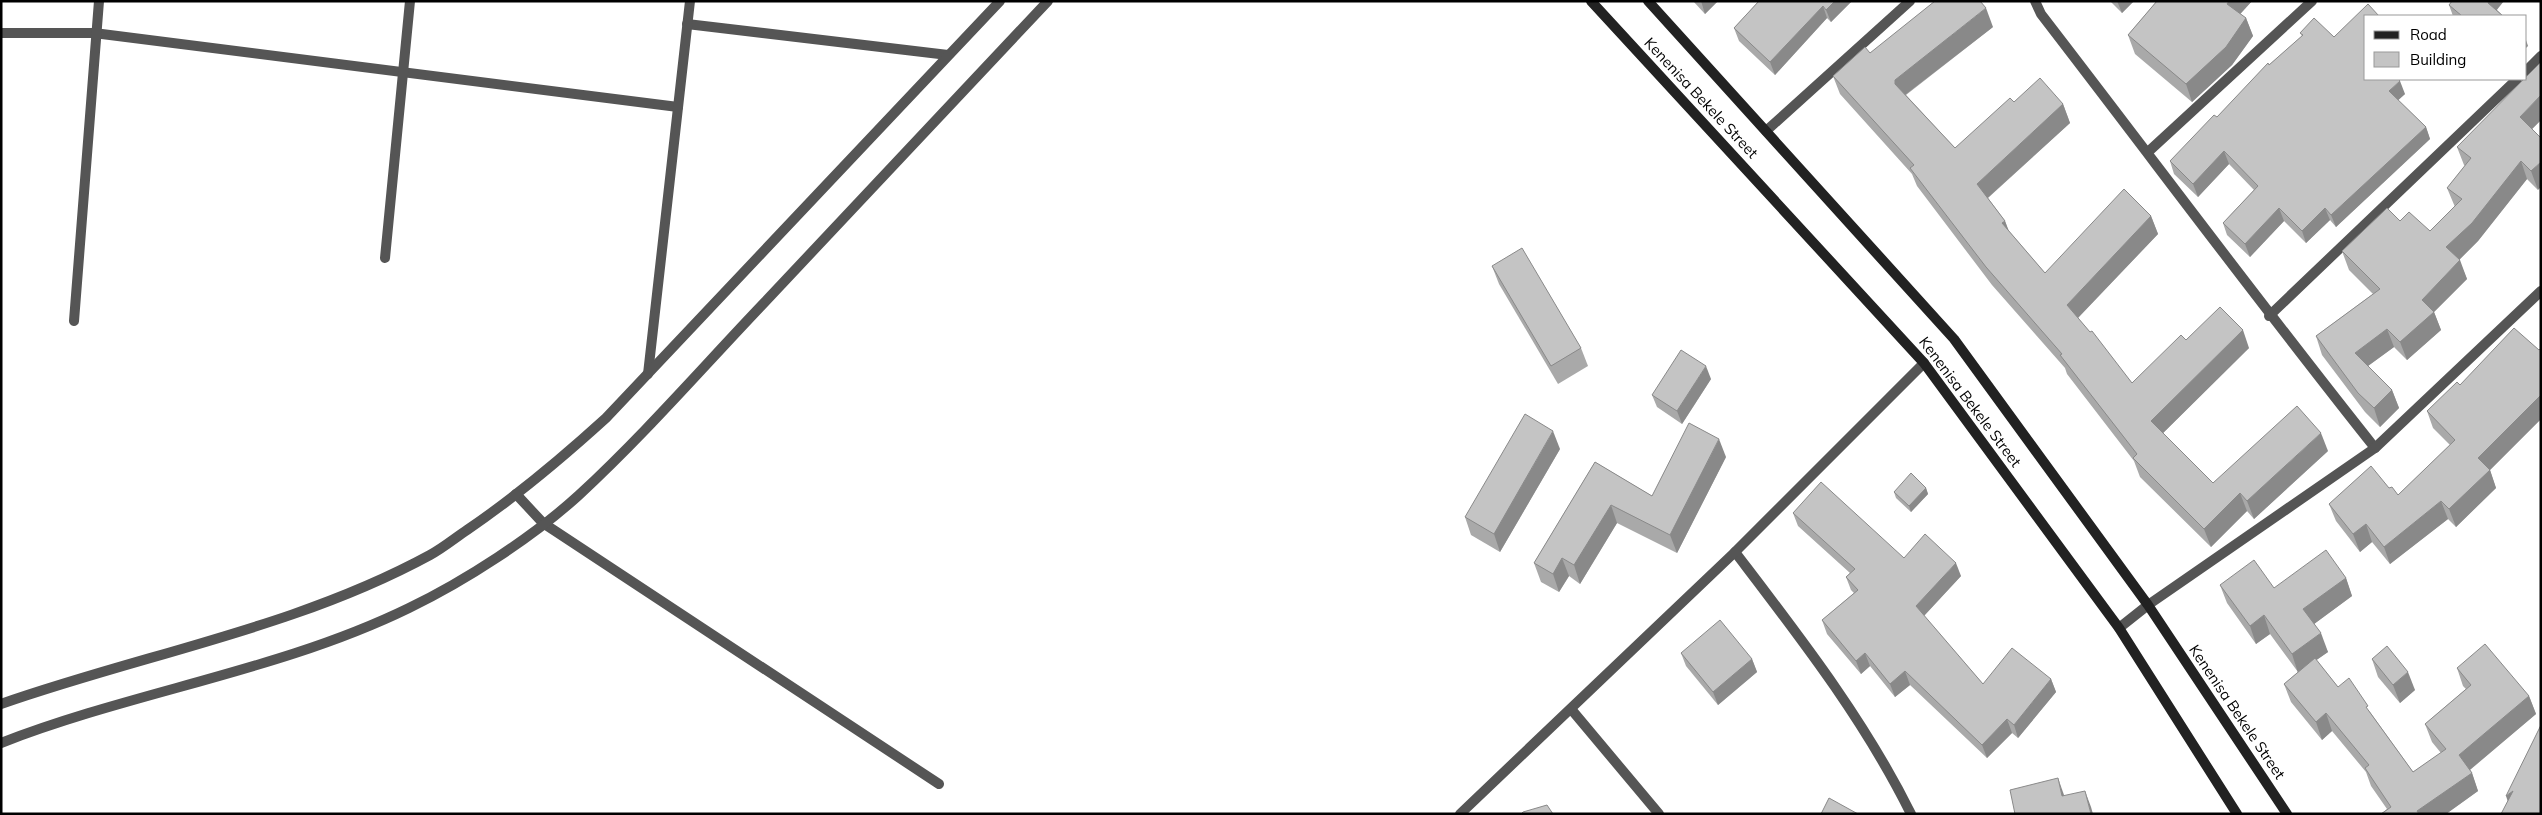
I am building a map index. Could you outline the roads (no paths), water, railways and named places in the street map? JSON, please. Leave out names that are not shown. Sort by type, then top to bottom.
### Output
[{"type":"main road","name":"Kenenisa Bekele Street","points":[[1591,1],[1924,363],[2119,628],[2237,814]]},
{"type":"main road","name":"Kenenisa Bekele Street","points":[[1648,1],[1954,339],[2148,605],[2287,814]]},
{"type":"street","points":[[74,321],[94,33],[98,1]]},
{"type":"street","points":[[385,258],[410,1]]},
{"type":"street","points":[[648,374],[690,1]]},
{"type":"street","points":[[1,704],[54,686],[257,626],[351,593],[431,554],[516,494],[606,418],[1000,1]]},
{"type":"street","points":[[1,743],[46,726],[179,689],[359,631],[412,607],[476,569],[543,523],[578,496],[656,417],[1048,1]]},
{"type":"street","points":[[1766,131],[1910,1]]},
{"type":"street","points":[[2035,1],[2041,14],[2148,152],[2269,316],[2375,448]]},
{"type":"street","points":[[2148,152],[2312,1]]},
{"type":"street","points":[[688,24],[948,55]]},
{"type":"street","points":[[1,33],[94,33],[678,107]]},
{"type":"street","points":[[2527,70],[2541,56]]},
{"type":"street","points":[[2269,316],[2516,80]]},
{"type":"street","points":[[2119,628],[2148,605],[2375,448],[2541,291]]},
{"type":"street","points":[[1460,814],[1734,552],[1924,363]]},
{"type":"street","points":[[516,494],[543,523],[939,784]]},
{"type":"street","points":[[1734,552],[1822,665],[1890,772],[1911,814]]},
{"type":"street","points":[[1571,709],[1659,814]]}]
